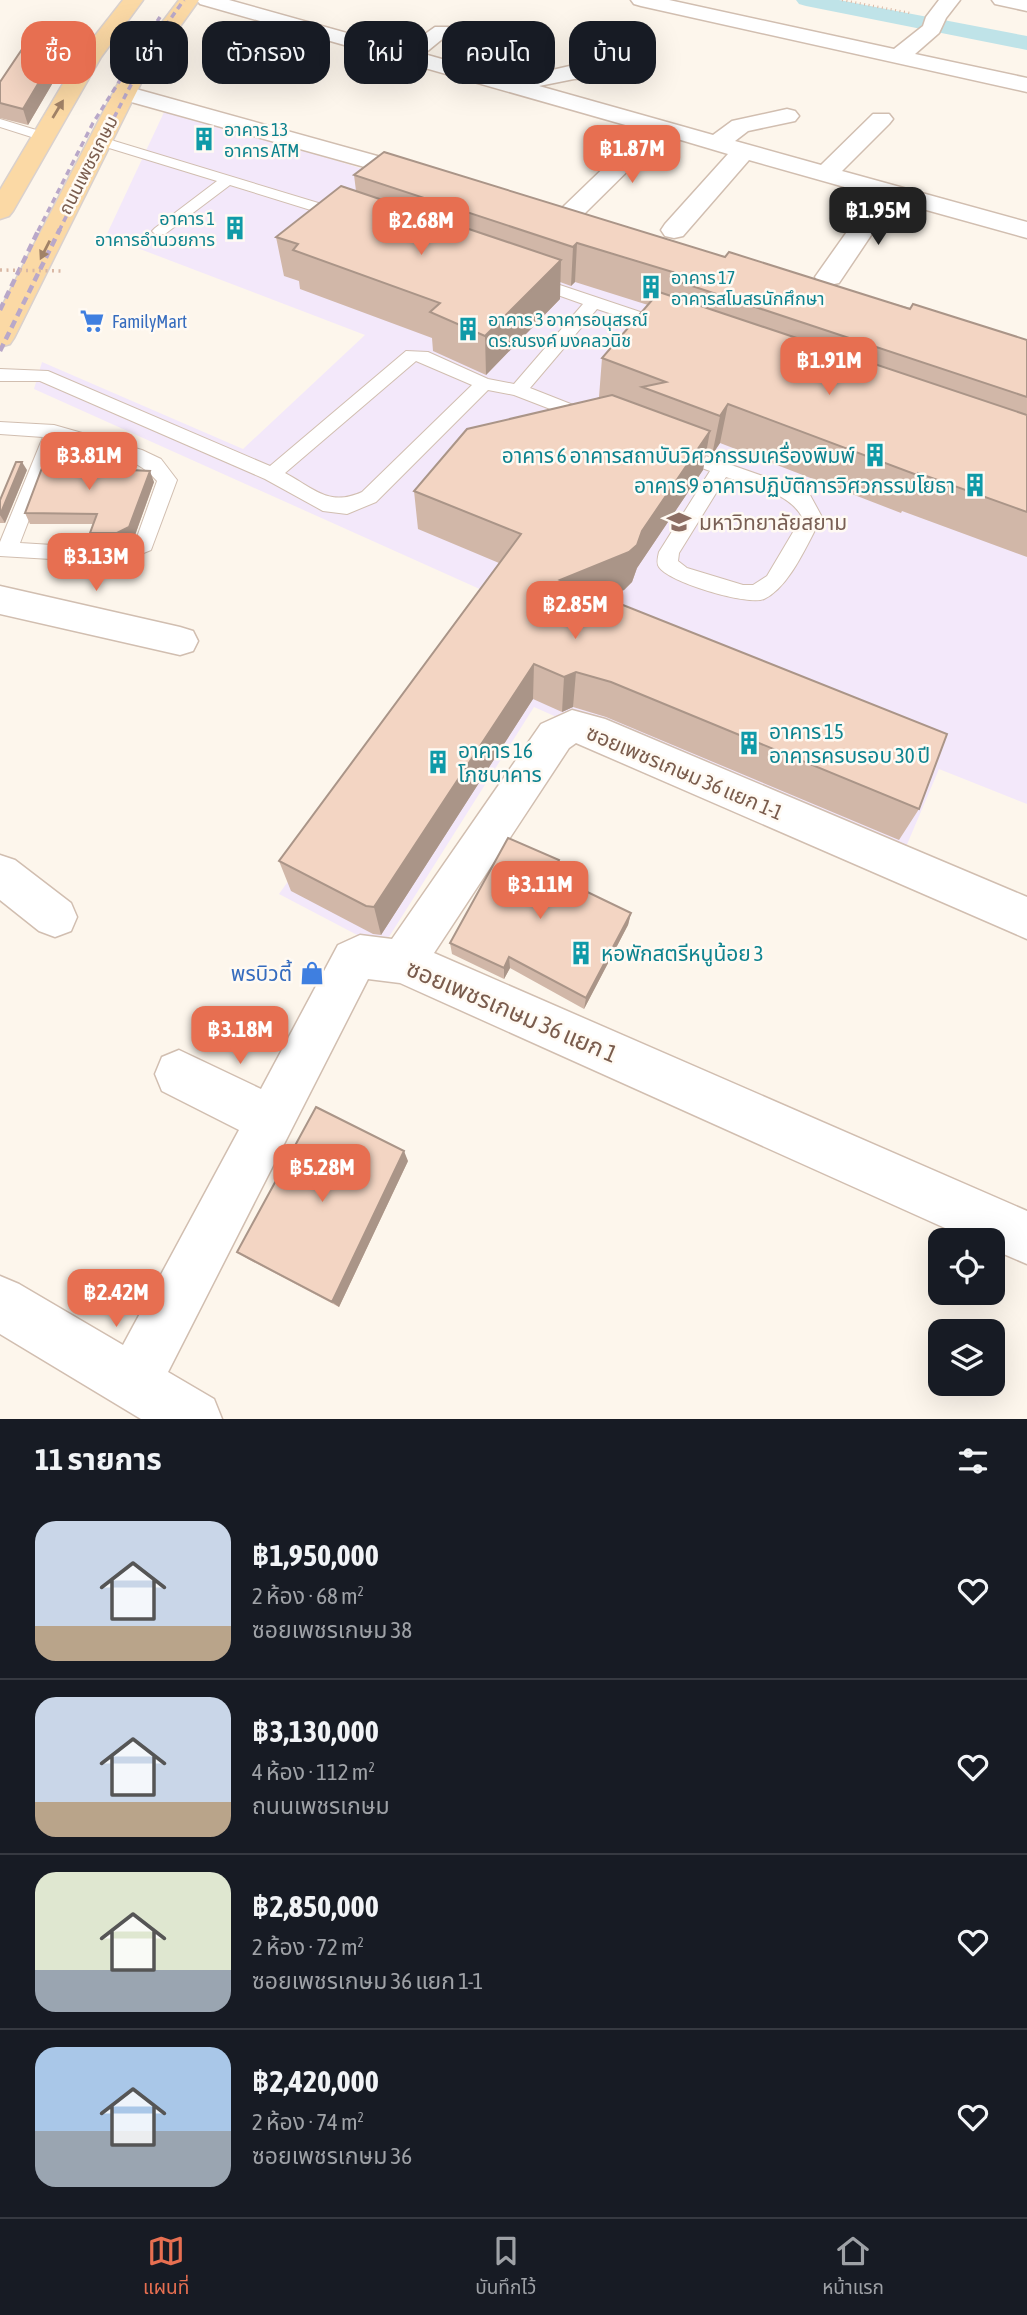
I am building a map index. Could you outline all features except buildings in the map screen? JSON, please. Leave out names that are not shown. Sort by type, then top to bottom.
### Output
[{"type":"main road","points":[[0,209],[7,181],[41,136],[91,55],[133,0]]},
{"type":"main road","name":"ถนนเพชรเกษม","points":[[0,338],[134,74],[188,0]]},
{"type":"street","points":[[207,0],[344,38]]},
{"type":"street","points":[[641,0],[1027,85]]},
{"type":"street","points":[[898,57],[934,23],[950,0]]},
{"type":"street","points":[[1002,0],[1027,5]]},
{"type":"street","points":[[428,41],[442,31]]},
{"type":"street","points":[[428,62],[1027,230]]},
{"type":"street","points":[[513,85],[569,73]]},
{"type":"street","points":[[125,93],[379,164]]},
{"type":"street","points":[[717,143],[740,126],[765,118],[787,116]]},
{"type":"street","points":[[826,173],[881,119]]},
{"type":"street","points":[[573,211],[659,127]]},
{"type":"street","points":[[674,230],[744,151]]},
{"type":"street","points":[[829,277],[889,190]]},
{"type":"street","points":[[0,600],[180,642]]},
{"type":"street","name":"ซอยเพชรเกษม 36 แยก 1-1","points":[[403,962],[555,736],[572,726],[591,730],[1027,918]]},
{"type":"street","points":[[0,874],[55,917]]},
{"type":"street","name":"ซอยเพชรเกษม 36 แยก 1","points":[[133,1383],[354,960],[360,956],[403,962],[1027,1238]]},
{"type":"street","points":[[178,1074],[271,1120]]},
{"type":"street","points":[[0,1303],[194,1419]]},
{"type":"lane","points":[[0,123],[41,136]]},
{"type":"lane","points":[[101,141],[360,221]]},
{"type":"lane","points":[[160,231],[229,179]]},
{"type":"lane","points":[[516,275],[686,334]]},
{"type":"lane","points":[[518,390],[594,302]]},
{"type":"lane","points":[[272,474],[412,355],[422,356],[484,384],[518,390],[607,425]]},
{"type":"lane","points":[[0,375],[42,375],[272,474],[330,506],[347,507],[369,497],[484,384]]},
{"type":"lane","points":[[0,428],[54,431],[135,455],[154,464],[167,480],[144,545],[119,556],[4,549],[54,431]]},
{"type":"lane","points":[[657,444],[803,500],[812,517],[774,582],[757,593],[743,593],[680,573],[667,564],[669,552],[721,469]]},
{"type":"path","points":[[842,0],[934,23]]},
{"type":"path","points":[[0,270],[64,271]]},
{"type":"shaded area","name":"มหาวิทยาลัยสยาม","points":[[166,108],[1027,374],[1027,804],[939,769],[897,868],[534,707],[382,948],[279,894],[493,595],[34,389],[42,362],[243,449],[365,335],[106,236]]},
{"type":"waterway","points":[[806,0],[1027,43]]},
{"type":"railway","points":[[59,231],[132,83],[184,0]]},
{"type":"railway","points":[[39,230],[93,123],[160,17]]},
{"type":"railway","points":[[0,351],[60,229]]},
{"type":"railway","points":[[0,310],[39,230]]},
{"type":"place","name":"อาคาร 13 อาคาร ATM","points":[[204,139]]},
{"type":"place","name":"อาคาร 1 อาคารอำนวยการ","points":[[235,228]]},
{"type":"place","name":"อาคาร 17 อาคารสโมสรนักศึกษา","points":[[651,287]]},
{"type":"place","name":"FamilyMart","points":[[92,321]]},
{"type":"place","name":"อาคาร 3 อาคารอนุสรณ์ ดร.ณรงค์ มงคลวนิช","points":[[468,329]]},
{"type":"place","name":"อาคาร 6 อาคารสถาบันวิศวกรรมเครื่องพิมพ์","points":[[875,455]]},
{"type":"place","name":"อาคาร 9 อาคารปฏิบัติการวิศวกรรมโยธา","points":[[975,485]]},
{"type":"place","name":"มหาวิทยาลัยสยาม","points":[[679,522]]},
{"type":"place","name":"อาคาร 15 อาคารครบรอบ 30 ปี","points":[[749,743]]},
{"type":"place","name":"อาคาร 16 โภชนาคาร","points":[[438,762]]},
{"type":"place","name":"หอพักสตรีหนูน้อย 3","points":[[581,953]]},
{"type":"place","name":"พรบิวตี้","points":[[312,973]]}]
